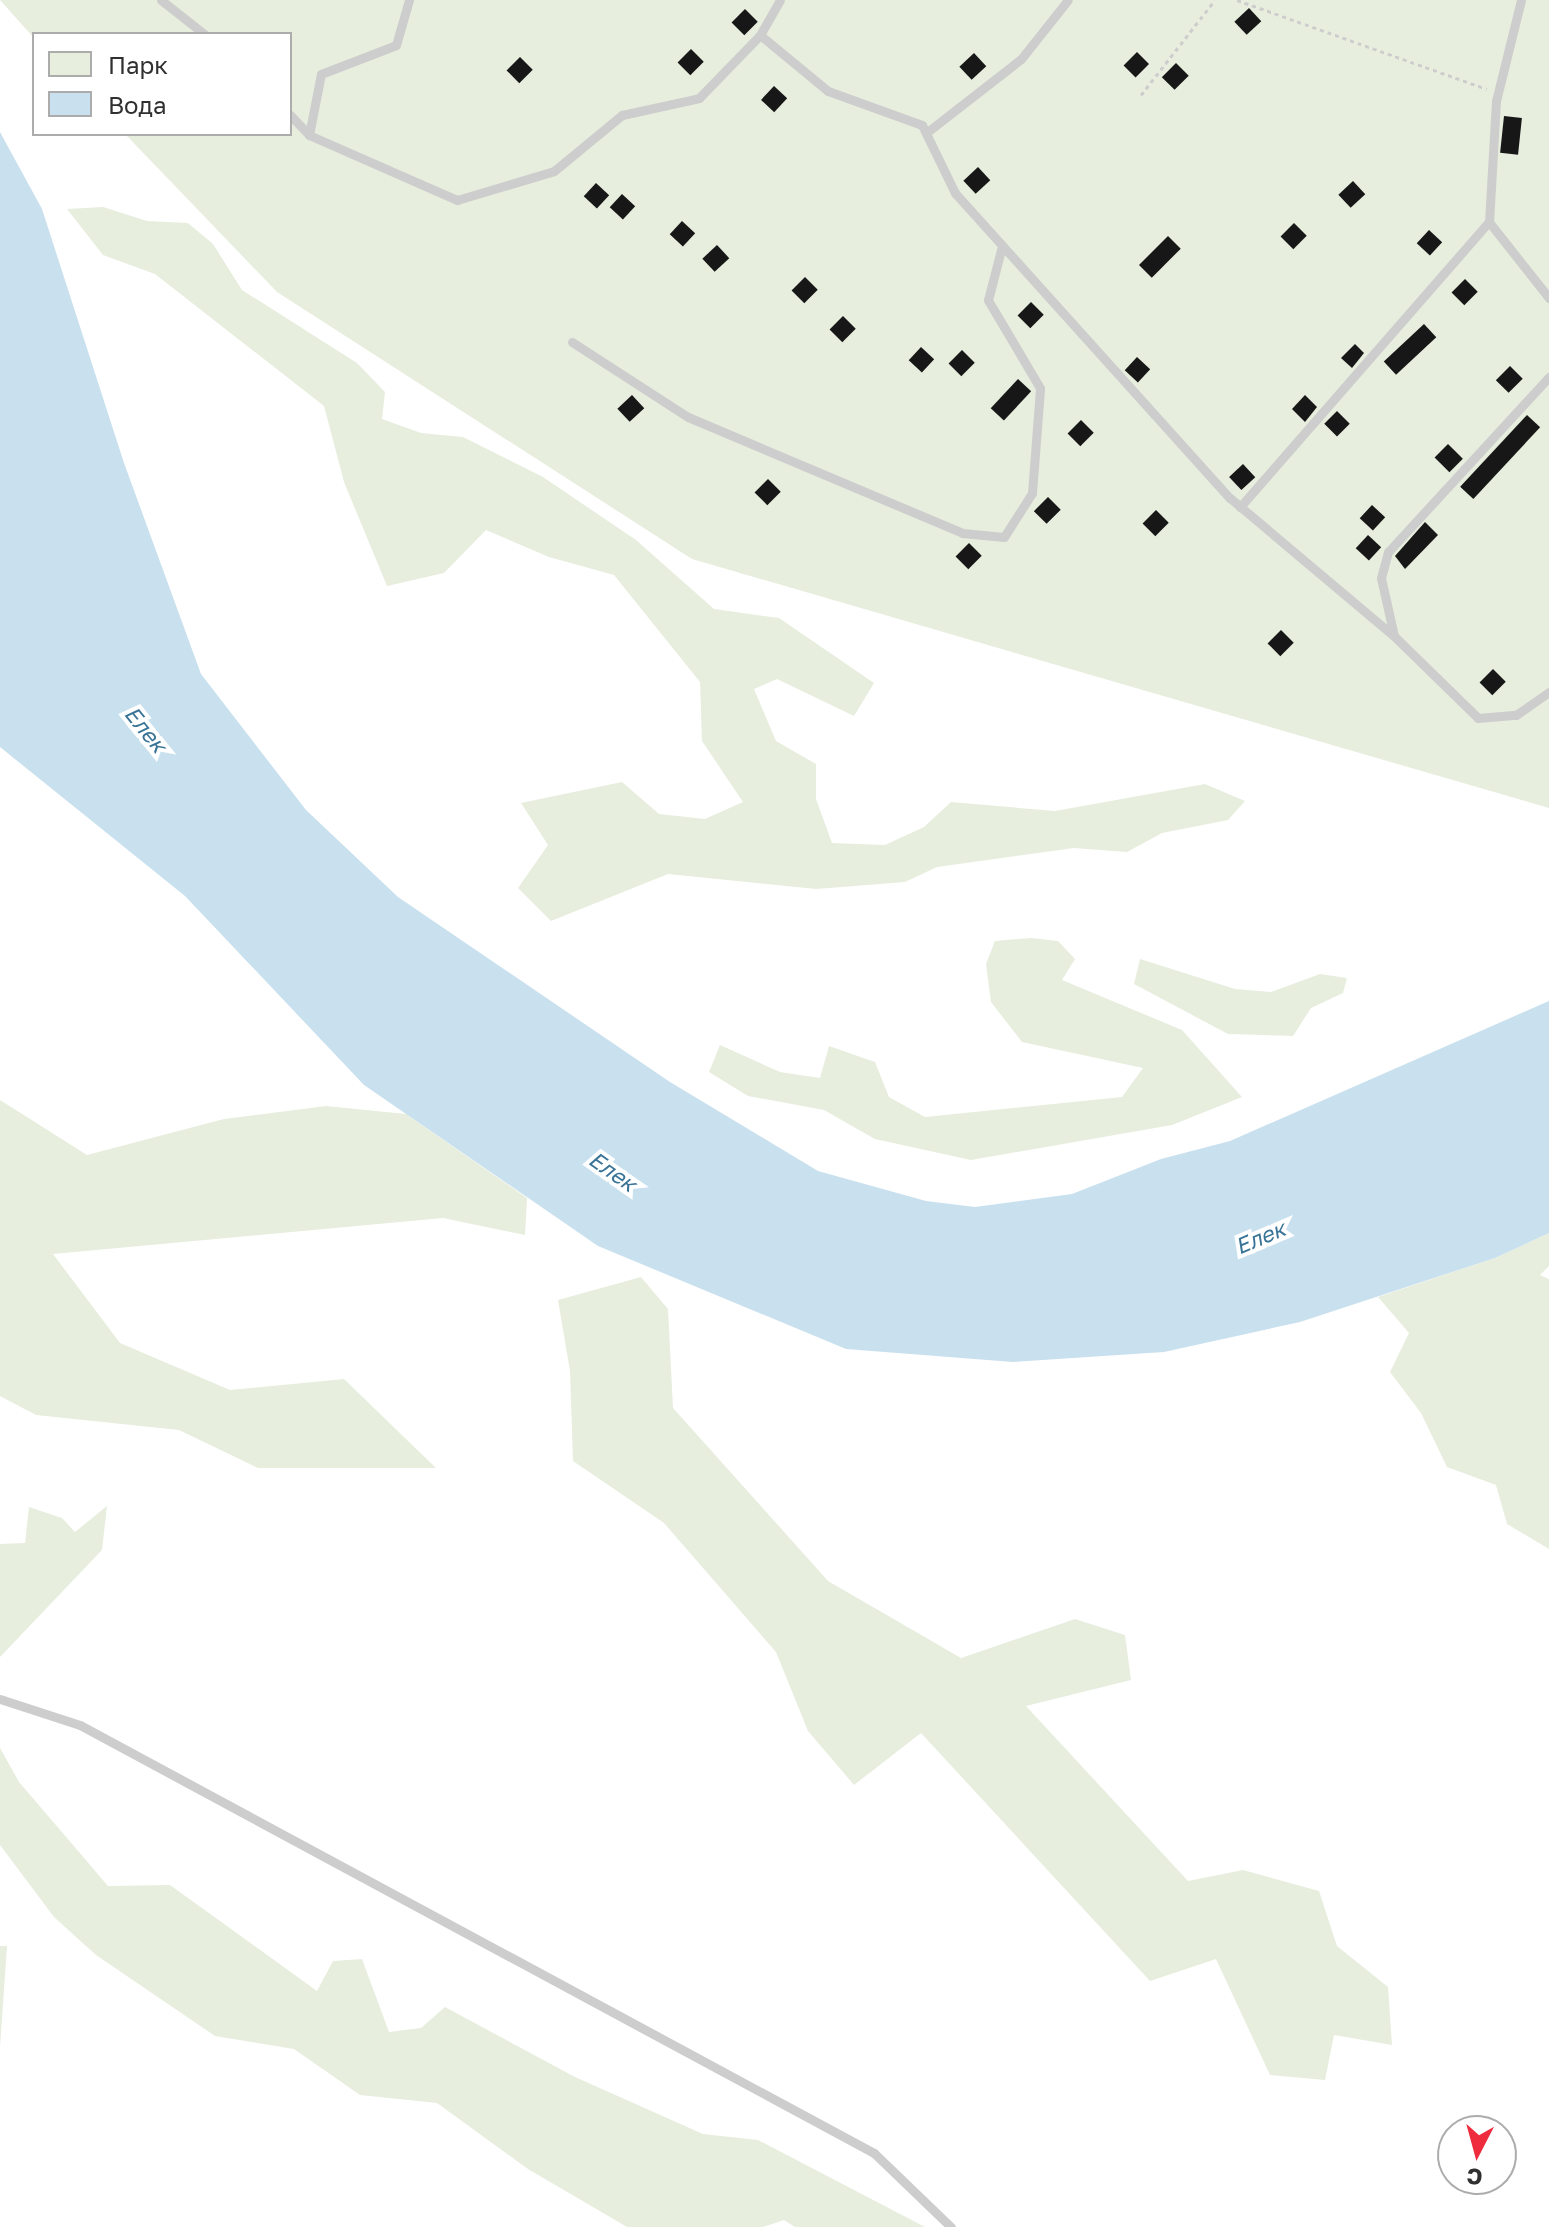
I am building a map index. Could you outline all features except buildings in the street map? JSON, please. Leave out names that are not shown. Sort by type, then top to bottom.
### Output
[{"type":"lane","points":[[161,0],[201,32]]},
{"type":"lane","points":[[309,135],[321,74],[396,45],[409,0]]},
{"type":"lane","points":[[292,117],[309,135],[457,200],[554,171],[622,115],[699,98],[760,35],[780,0]]},
{"type":"lane","points":[[926,133],[1021,59],[1068,0]]},
{"type":"lane","points":[[1240,507],[1489,222],[1498,93],[1521,0]]},
{"type":"lane","points":[[760,35],[828,91],[922,125],[955,193],[1240,507],[1394,636],[1478,718],[1516,715],[1549,692]]},
{"type":"lane","points":[[1489,222],[1549,298]]},
{"type":"lane","points":[[572,342],[688,417],[962,533],[1004,537],[1032,493],[1040,388],[988,300],[1002,246]]},
{"type":"lane","points":[[1394,636],[1381,578],[1388,552],[1549,377]]},
{"type":"lane","points":[[0,1699],[80,1725],[874,2153],[951,2227]]},
{"type":"path","points":[[1141,95],[1215,0]]},
{"type":"path","points":[[1237,0],[1498,93]]},
{"type":"green space","points":[[0,0],[1549,0],[1549,808],[692,559],[277,292],[127,136],[292,136],[292,32],[32,32],[32,36]]},
{"type":"green space","points":[[103,207],[147,221],[188,223],[213,244],[242,290],[357,363],[385,392],[382,419],[421,433],[463,437],[543,477],[636,540],[714,609],[779,618],[874,683],[854,716],[777,679],[754,689],[776,741],[816,764],[816,799],[832,843],[885,845],[924,827],[951,802],[1055,811],[1205,784],[1245,801],[1228,820],[1162,833],[1127,852],[1074,848],[937,867],[905,882],[816,889],[668,874],[551,921],[518,888],[548,845],[521,803],[622,782],[659,814],[705,819],[743,802],[702,741],[700,682],[614,575],[549,557],[486,530],[444,573],[387,586],[344,482],[324,406],[155,274],[103,255],[67,209]]},
{"type":"green space","points":[[1031,938],[1058,941],[1075,959],[1062,980],[1182,1030],[1242,1097],[1172,1125],[971,1160],[875,1139],[824,1110],[748,1096],[709,1072],[720,1045],[780,1072],[820,1078],[829,1046],[875,1062],[889,1097],[925,1117],[1122,1097],[1143,1068],[1022,1042],[991,1002],[986,964],[995,941]]},
{"type":"green space","points":[[1140,959],[1235,989],[1271,992],[1320,974],[1347,978],[1343,993],[1311,1008],[1293,1036],[1228,1034],[1134,984]]},
{"type":"green space","points":[[0,1100],[87,1155],[224,1119],[326,1106],[406,1114],[527,1198],[525,1235],[443,1218],[53,1254],[120,1343],[230,1390],[344,1379],[436,1468],[258,1468],[179,1430],[36,1415],[0,1396]]},
{"type":"green space","points":[[1549,1233],[1549,1266],[1540,1275],[1549,1279],[1549,1549],[1507,1524],[1496,1485],[1447,1467],[1421,1413],[1390,1372],[1409,1333],[1378,1297],[1495,1258]]},
{"type":"green space","points":[[641,1277],[668,1309],[673,1408],[828,1581],[961,1658],[1075,1619],[1125,1635],[1131,1680],[1026,1706],[1188,1881],[1243,1870],[1319,1891],[1337,1946],[1388,1987],[1392,2045],[1334,2035],[1325,2080],[1270,2075],[1216,1959],[1150,1981],[921,1733],[854,1785],[808,1731],[776,1652],[664,1523],[573,1461],[570,1371],[558,1300]]},
{"type":"green space","points":[[107,1506],[102,1550],[0,1657],[0,1544],[25,1543],[29,1507],[62,1518],[75,1532]]},
{"type":"green space","points":[[0,1748],[19,1782],[108,1886],[170,1885],[317,1991],[333,1961],[362,1959],[389,2032],[421,2028],[445,2007],[575,2077],[703,2134],[758,2140],[925,2227],[795,2227],[784,2220],[763,2227],[627,2227],[528,2169],[437,2103],[360,2095],[294,2049],[215,2036],[96,1955],[54,1917],[0,1845]]},
{"type":"green space","points":[[0,1946],[7,1946],[0,2047]]},
{"type":"water","name":"Елек","points":[[0,132],[42,209],[124,463],[201,674],[306,810],[398,897],[670,1082],[818,1171],[926,1201],[975,1207],[1072,1194],[1161,1159],[1230,1141],[1549,1001],[1549,1233],[1495,1258],[1300,1322],[1164,1352],[1013,1362],[846,1349],[598,1246],[364,1085],[185,896],[0,747]]}]
